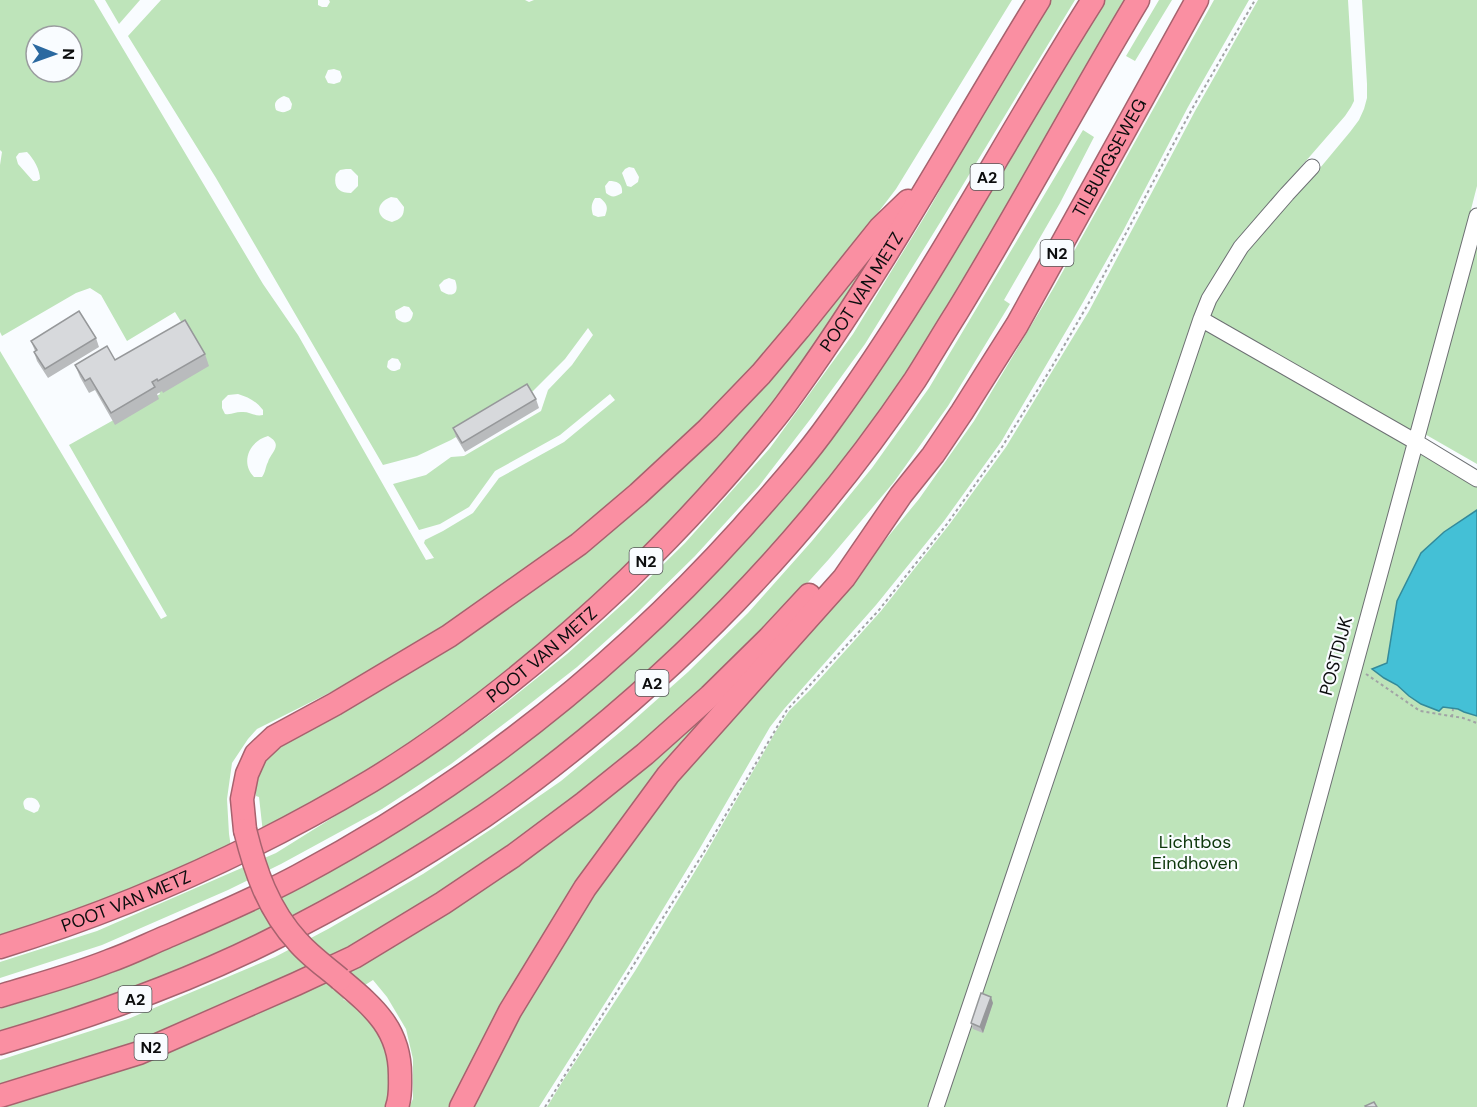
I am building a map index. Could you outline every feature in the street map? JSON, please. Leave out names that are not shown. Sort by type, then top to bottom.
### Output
[{"type":"highway","name":"N2","points":[[396,1107],[400,1097],[400,1062],[392,1033],[370,1004],[297,942],[267,897],[254,865],[245,830],[242,799],[247,774],[256,754],[274,736],[335,704],[449,636],[579,544],[638,494],[708,429],[761,374],[880,228],[931,179],[1039,0]]},
{"type":"highway","name":"A2","points":[[0,996],[108,962],[236,907],[288,881],[392,822],[460,778],[514,739],[587,680],[646,627],[706,567],[769,498],[827,426],[880,352],[1093,0]]},
{"type":"highway","name":"A2","points":[[0,1043],[124,1003],[194,975],[322,914],[416,860],[509,798],[551,767],[646,688],[735,602],[801,528],[861,455],[916,378],[991,256],[1138,0]]},
{"type":"highway","name":"TILBURGSEWEG","points":[[902,495],[938,446],[1017,325],[1197,0]]},
{"type":"highway","name":"POOT VAN METZ","points":[[0,947],[125,904],[295,825],[374,779],[426,744],[554,646],[670,538],[730,473],[787,403],[847,315],[931,179]]},
{"type":"highway","name":"N2","points":[[0,1096],[139,1053],[296,984],[354,957],[496,868],[584,803],[645,754],[710,696],[769,638],[902,495]]},
{"type":"highway","name":"N2","points":[[461,1107],[510,1011],[585,888],[669,775],[844,578],[902,495]]},
{"type":"street","points":[[936,1107],[1209,299],[1241,247],[1312,167]]},
{"type":"street","name":"POSTDIJK","points":[[1235,1107],[1477,216]]},
{"type":"street","points":[[1201,319],[1477,479]]},
{"type":"path","points":[[545,1107],[705,852],[787,710],[879,610],[947,524],[1002,447],[1091,299],[1192,109],[1255,0]]},
{"type":"path","points":[[1353,667],[1361,670],[1420,711],[1463,718],[1477,723]]},
{"type":"path","points":[[1452,709],[1452,717]]},
{"type":"green space","points":[[0,0],[94,0],[263,284],[298,335],[426,560],[434,558],[424,543],[425,540],[473,513],[499,478],[564,442],[615,400],[610,394],[560,435],[495,471],[469,507],[440,524],[419,530],[393,484],[426,475],[451,457],[464,456],[541,411],[548,390],[572,365],[593,335],[588,328],[565,359],[533,391],[451,440],[417,456],[383,465],[216,178],[128,36],[161,0],[318,0],[318,5],[327,7],[329,0],[525,0],[529,2],[534,0],[1012,0],[896,189],[794,323],[702,422],[572,538],[443,628],[347,684],[257,729],[232,763],[227,799],[231,847],[86,910],[0,938],[0,351],[161,619],[167,616],[69,445],[160,394],[157,387],[204,359],[175,312],[127,341],[101,295],[90,288],[76,293],[2,336],[0,332],[0,165],[2,152],[0,150]],"holes":[[[334,69],[340,71],[342,77],[340,82],[334,84],[328,83],[325,77],[328,70]],[[284,96],[289,98],[292,104],[291,109],[280,112],[276,110],[275,103]],[[27,152],[36,165],[40,179],[33,181],[18,164],[16,157],[19,153]],[[629,167],[634,168],[639,177],[638,182],[631,187],[627,186],[622,173]],[[351,169],[358,176],[358,186],[351,193],[343,192],[336,185],[336,174],[340,170]],[[609,181],[617,182],[622,190],[622,193],[614,196],[606,193],[605,186]],[[391,197],[397,198],[404,207],[403,215],[392,222],[386,220],[379,210],[382,203]],[[595,198],[600,198],[605,202],[607,206],[605,216],[593,215],[592,204]],[[449,278],[455,280],[457,288],[454,293],[449,294],[441,291],[439,285]],[[404,306],[409,307],[413,313],[407,322],[401,322],[396,318],[395,311]],[[392,358],[398,359],[401,364],[400,369],[396,371],[387,367],[388,361]],[[238,394],[258,404],[263,410],[263,415],[244,412],[225,414],[222,401],[228,395]],[[268,436],[273,439],[276,446],[262,477],[254,477],[248,465],[249,453],[256,443]],[[27,798],[38,802],[40,806],[38,811],[34,813],[25,809],[23,804]]]},
{"type":"green space","points":[[105,0],[140,0],[119,24]]},
{"type":"green space","points":[[1047,0],[1075,0],[865,344],[759,486],[695,556],[638,612],[577,667],[513,717],[451,764],[382,809],[228,890],[102,945],[0,978],[0,962],[97,931],[276,853],[441,750],[502,706],[567,654],[626,601],[685,543],[770,448],[853,334],[928,211]]},
{"type":"green space","points":[[1105,0],[1127,0],[983,252],[907,372],[853,449],[794,522],[730,593],[671,653],[546,759],[411,851],[308,911],[261,934],[120,994],[0,1033],[0,1009],[111,973],[240,917],[297,888],[713,575],[1000,171]]},
{"type":"green space","points":[[1159,0],[1172,0],[1135,61],[1126,56]]},
{"type":"green space","points":[[1214,0],[1249,0],[1188,107],[1122,233],[1001,442],[944,521],[876,605],[770,727],[628,967],[539,1107],[471,1107],[517,1015],[591,894],[674,781],[850,583],[919,499],[974,421],[1053,289]]},
{"type":"green space","name":"Lichtbos Eindhoven","points":[[1258,0],[1348,0],[1354,101],[1345,116],[1285,185],[1229,257],[1199,318],[1201,316],[1398,430],[1211,320],[1211,309],[1218,292],[1248,245],[1320,168],[1359,120],[1367,98],[1362,0],[1477,0],[1477,186],[1416,424],[1413,432],[1405,434],[1418,442],[1417,448],[1477,482],[1477,510],[1444,532],[1421,553],[1397,601],[1387,663],[1382,665],[1477,698],[1477,1107],[547,1107],[635,971],[789,711],[881,611],[949,525],[1006,447],[1089,311],[1195,111]]},
{"type":"green space","points":[[1083,130],[1094,137],[1060,203],[1004,300],[1010,304],[948,406],[894,482],[764,631],[640,748],[509,849],[348,950],[136,1042],[0,1086],[0,1060],[128,1019],[275,957],[328,929],[423,874],[493,828],[561,781],[625,728],[688,672],[748,613],[812,541],[872,468],[929,388]]},
{"type":"green space","points":[[910,198],[832,320],[782,391],[734,452],[669,525],[552,636],[430,730],[263,833],[259,797],[256,796],[256,775],[271,751],[584,549]]},
{"type":"green space","points":[[1477,241],[1477,464],[1423,433]]},
{"type":"green space","points":[[715,705],[662,769],[452,1107],[409,1107],[413,1099],[413,1059],[406,1029],[387,997],[373,980],[343,999],[363,1012],[385,1044],[390,1081],[385,1107],[0,1107],[0,1105],[300,991]]},
{"type":"water","points":[[1477,510],[1477,716],[1458,709],[1443,707],[1439,711],[1421,704],[1372,669],[1387,663],[1397,601],[1421,553],[1444,532]]},
{"type":"building","points":[[79,311],[96,338],[45,369],[34,352],[37,350],[31,341]]},
{"type":"building","points":[[185,320],[205,354],[158,381],[157,379],[152,382],[155,387],[111,413],[90,378],[85,381],[75,365],[107,346],[115,360]]},
{"type":"building","points":[[527,384],[536,399],[462,443],[453,428]]},
{"type":"building","points":[[981,993],[991,997],[980,1027],[971,1023]]},
{"type":"building","points":[[1374,1102],[1377,1107],[1365,1106]]}]
